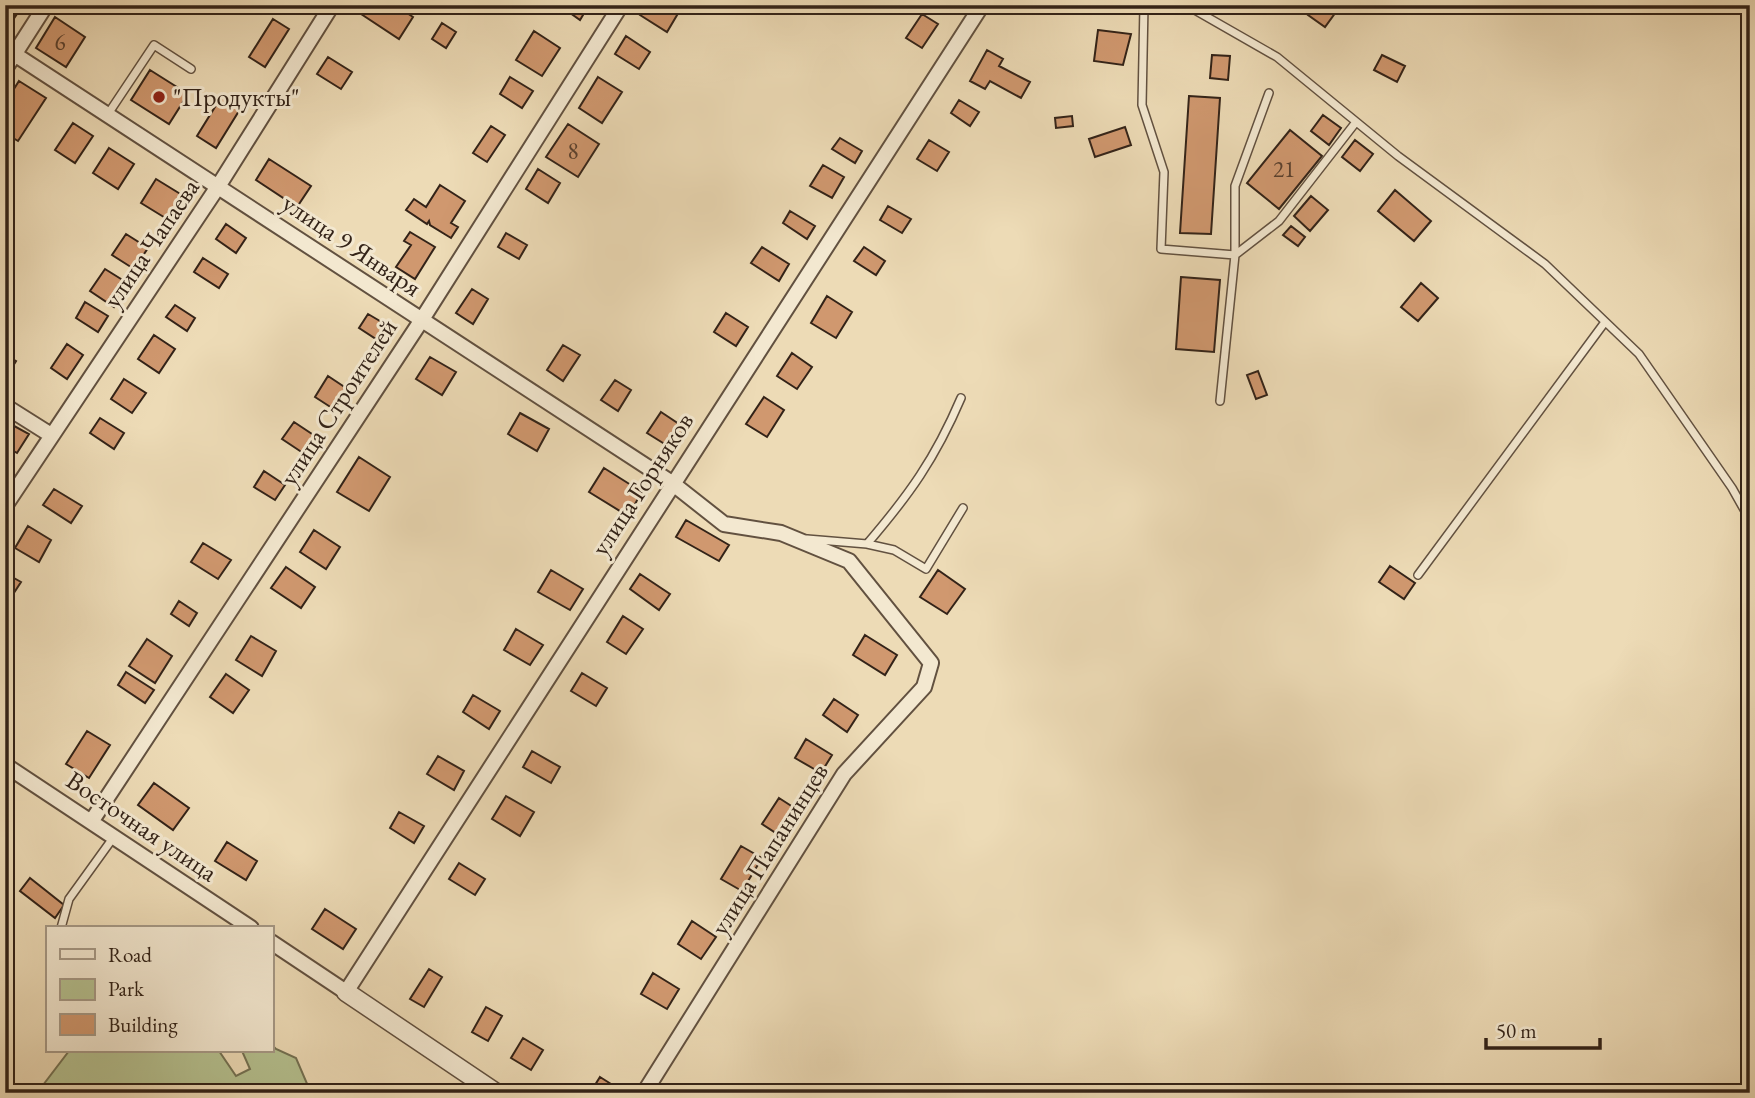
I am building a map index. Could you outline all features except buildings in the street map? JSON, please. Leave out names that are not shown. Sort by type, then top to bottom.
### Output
[{"type":"street","points":[[5,69],[10,51],[46,5]]},
{"type":"street","name":"улица Чапаева","points":[[5,506],[219,185],[332,5]]},
{"type":"street","name":"улица Строителей","points":[[91,822],[421,321],[621,5]]},
{"type":"street","name":"улица Горняков","points":[[346,992],[974,8]]},
{"type":"street","name":"улица 9 Января","points":[[10,51],[672,483],[724,524],[792,537],[849,561],[915,641]]},
{"type":"street","points":[[5,406],[51,435]]},
{"type":"street","name":"улица Папанинцев","points":[[644,1093],[844,774],[924,687],[931,663],[915,641]]},
{"type":"street","name":"Восточная улица","points":[[5,765],[248,926]]},
{"type":"street","points":[[273,943],[496,1093]]},
{"type":"lane","points":[[1144,5],[1142,106],[1164,172],[1161,249],[1235,255],[1279,221],[1356,122]]},
{"type":"lane","points":[[1186,5],[1277,57],[1356,122],[1545,264],[1639,354],[1732,488],[1750,520]]},
{"type":"lane","points":[[108,114],[154,45],[191,69]]},
{"type":"lane","points":[[1220,401],[1235,255],[1236,186],[1269,93]]},
{"type":"lane","points":[[1418,575],[1605,322]]},
{"type":"lane","points":[[867,544],[914,488],[947,431],[961,398]]},
{"type":"lane","points":[[792,537],[867,544],[894,550],[926,569],[963,508]]},
{"type":"lane","points":[[62,926],[69,899],[114,837]]},
{"type":"green space","points":[[273,1046],[296,1058],[311,1093],[37,1093],[68,1052],[220,1052],[236,1076],[250,1069],[242,1052],[273,1052]]},
{"type":"place","name":"\"Продукты\"","points":[[159,97]]}]
